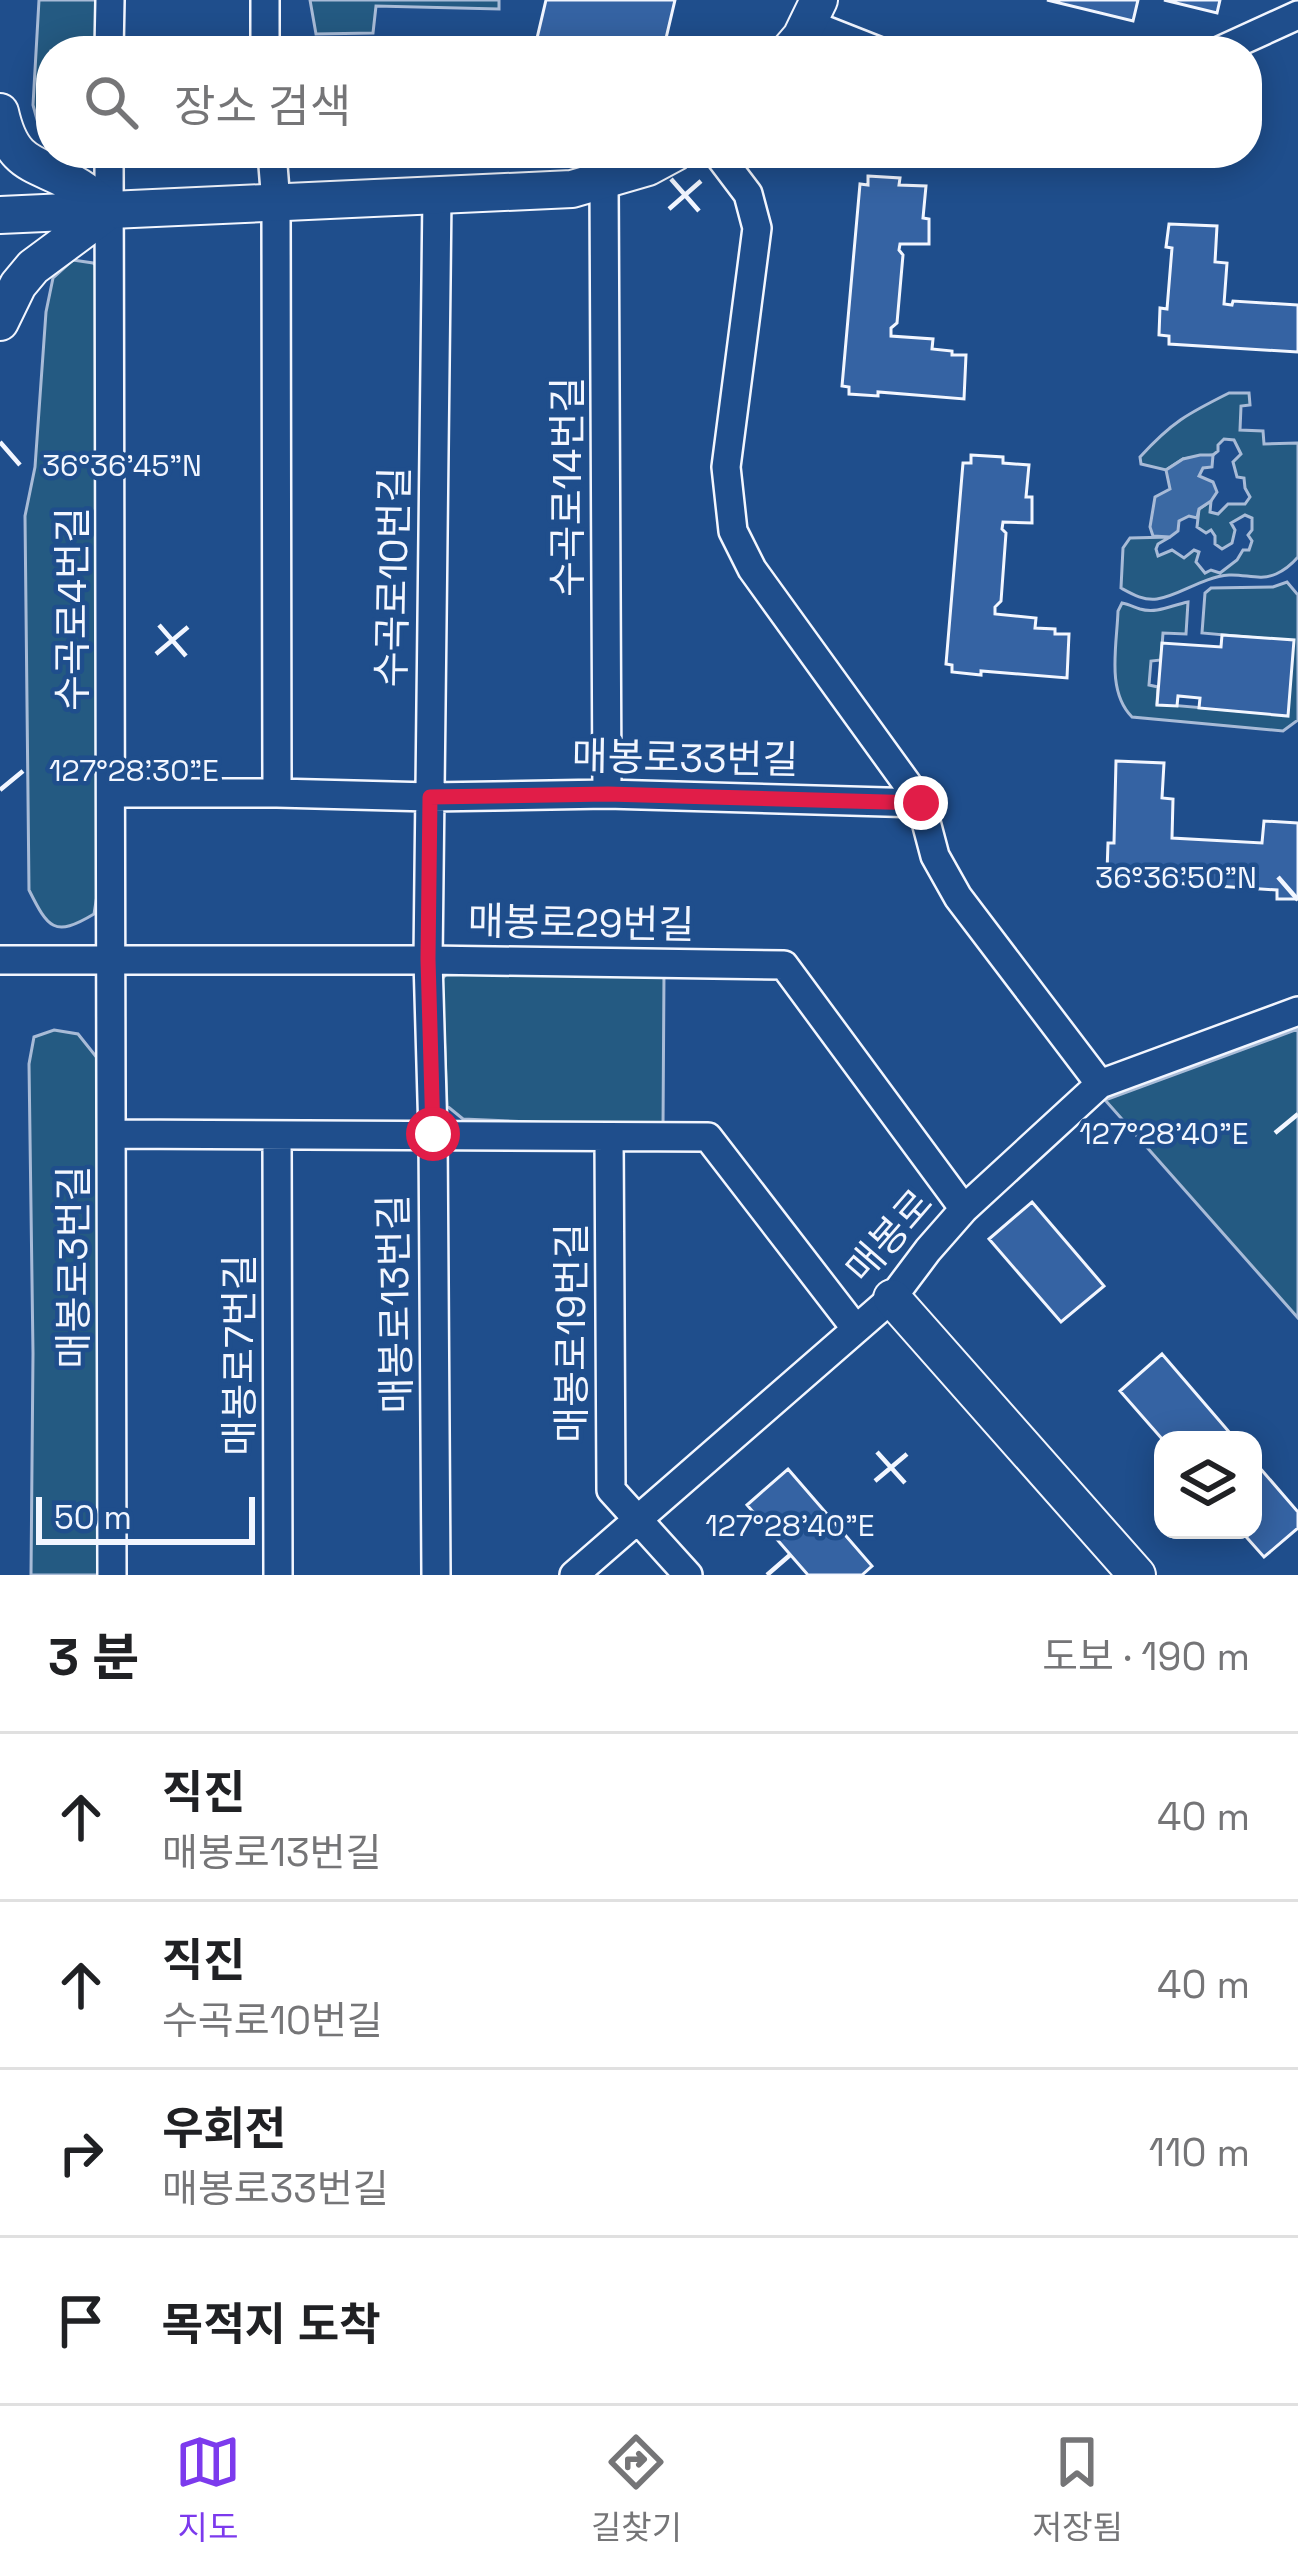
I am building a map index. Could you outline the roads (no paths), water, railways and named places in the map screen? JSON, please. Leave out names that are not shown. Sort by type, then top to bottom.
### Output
[{"type":"street","points":[[110,0],[110,36]]},
{"type":"street","points":[[265,0],[265,36]]},
{"type":"street","points":[[1252,36],[1298,14]]},
{"type":"street","points":[[805,25],[836,36]]},
{"type":"street","points":[[0,112],[6,136],[23,159],[36,166]]},
{"type":"street","points":[[41,168],[110,210]]},
{"type":"street","name":"수곡로4번길","points":[[110,168],[111,959]]},
{"type":"street","points":[[273,168],[277,793]]},
{"type":"street","points":[[0,215],[572,189],[645,168]]},
{"type":"street","points":[[728,168],[748,194],[757,228],[726,467],[733,531],[752,569],[921,803],[935,856],[958,897],[1100,1084]]},
{"type":"street","name":"수곡로14번길","points":[[604,180],[608,794]]},
{"type":"street","name":"수곡로10번길","points":[[428,959],[437,195]]},
{"type":"street","points":[[0,322],[32,267],[110,210]]},
{"type":"street","name":"매봉로33번길","points":[[111,793],[608,794],[921,803]]},
{"type":"street","name":"매봉로3번길","points":[[111,959],[112,1575]]},
{"type":"street","name":"매봉로29번길","points":[[0,960],[428,959],[784,965],[964,1209]]},
{"type":"street","name":"매봉로13번길","points":[[428,959],[436,1575]]},
{"type":"street","name":"매봉로","points":[[574,1575],[892,1298],[964,1209],[1100,1084],[1298,1011]]},
{"type":"street","points":[[112,1134],[708,1138],[856,1329]]},
{"type":"street","name":"매봉로7번길","points":[[278,1135],[278,1575]]},
{"type":"street","name":"매봉로19번길","points":[[609,1137],[611,1490],[688,1575]]},
{"type":"street","points":[[892,1298],[1137,1575]]}]
